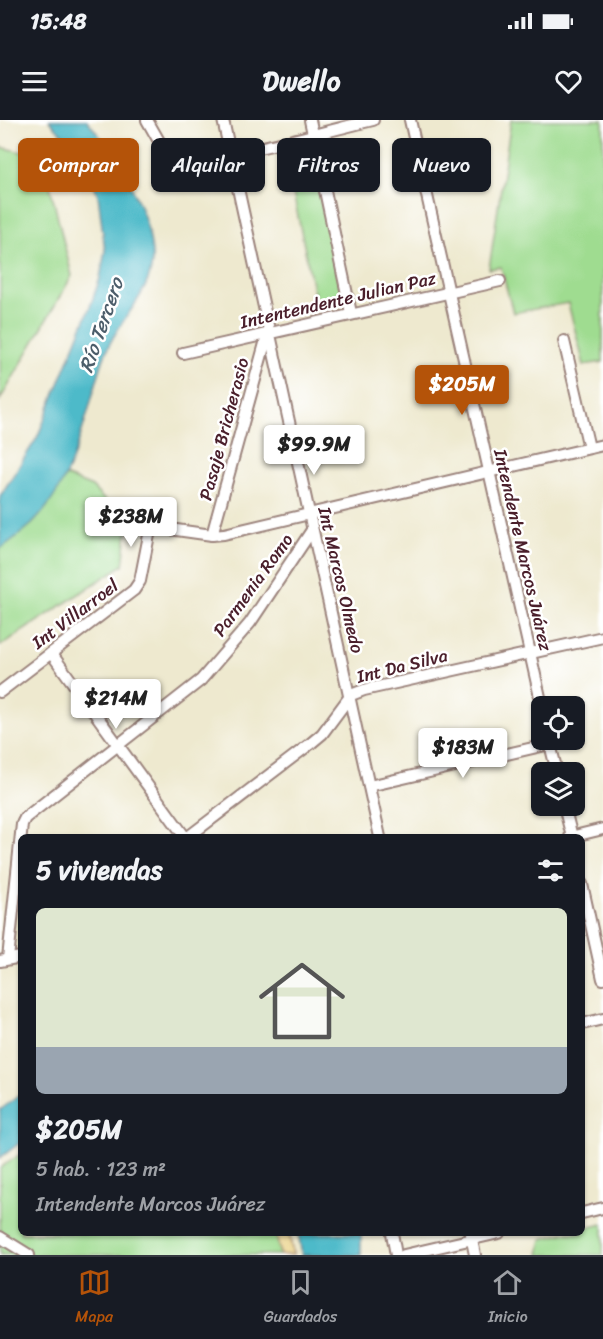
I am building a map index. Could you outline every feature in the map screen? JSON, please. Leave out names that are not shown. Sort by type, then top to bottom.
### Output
[{"type":"street","points":[[147,120],[157,138]]},
{"type":"street","name":"Int Marcos Olmedo","points":[[223,120],[227,138]]},
{"type":"street","points":[[310,120],[351,313]]},
{"type":"street","points":[[265,145],[373,120]]},
{"type":"street","name":"Intendente Marcos Juárez","points":[[410,120],[540,696]]},
{"type":"street","name":"Int Marcos Olmedo","points":[[238,192],[308,514],[351,696],[379,834]]},
{"type":"street","name":"Intentendente Julian Paz","points":[[183,353],[500,281]]},
{"type":"street","name":"Pasaje Bricherasio","points":[[212,535],[268,333]]},
{"type":"street","points":[[564,340],[589,448]]},
{"type":"street","name":"Int Villarroel","points":[[0,692],[134,590],[140,581],[150,530],[155,526],[212,535],[603,445]]},
{"type":"street","name":"Parmenia Romo","points":[[21,834],[22,824],[32,811],[201,680],[250,623],[312,530]]},
{"type":"street","name":"Int Da Silva","points":[[190,834],[322,734],[351,696],[364,690],[603,637]]},
{"type":"street","points":[[51,653],[117,747],[184,834]]},
{"type":"street","points":[[369,786],[531,747]]},
{"type":"street","points":[[566,816],[570,834]]},
{"type":"street","points":[[583,834],[603,829]]},
{"type":"street","name":"Parmenia Romo","points":[[4,960],[18,854]]},
{"type":"street","points":[[585,898],[603,979]]},
{"type":"street","points":[[585,1023],[603,1019]]},
{"type":"street","points":[[585,1212],[603,1208]]},
{"type":"street","points":[[393,1236],[396,1255]]},
{"type":"street","points":[[404,1255],[471,1236],[475,1255]]},
{"type":"street","points":[[0,1237],[29,1255]]},
{"type":"green space","points":[[511,120],[603,120],[603,362],[584,365],[568,303],[513,313],[501,267],[489,269]]},
{"type":"green space","points":[[0,147],[18,151],[18,192],[52,192],[72,276],[0,400]]},
{"type":"green space","points":[[293,192],[319,192],[344,302],[317,308]]},
{"type":"green space","points":[[65,476],[92,487],[128,525],[123,565],[0,646],[0,549],[33,523]]},
{"type":"green space","points":[[18,1156],[18,1236],[277,1236],[280,1255],[0,1255],[0,1168]]},
{"type":"green space","points":[[603,1224],[603,1255],[539,1255],[542,1239],[554,1236],[585,1236],[585,1228]]},
{"type":"sand","points":[[277,1236],[290,1236],[293,1255],[280,1255]]},
{"type":"water","points":[[49,120],[87,120],[101,138],[65,138]]},
{"type":"water","name":"Río Tercero","points":[[97,192],[134,192],[144,217],[152,253],[148,280],[107,350],[79,442],[60,486],[48,506],[32,524],[0,549],[0,496],[37,438],[100,278],[105,251]]},
{"type":"water","points":[[18,1096],[18,1144],[0,1158],[0,1110]]},
{"type":"water","points":[[299,1236],[361,1236],[361,1255],[302,1255]]}]
